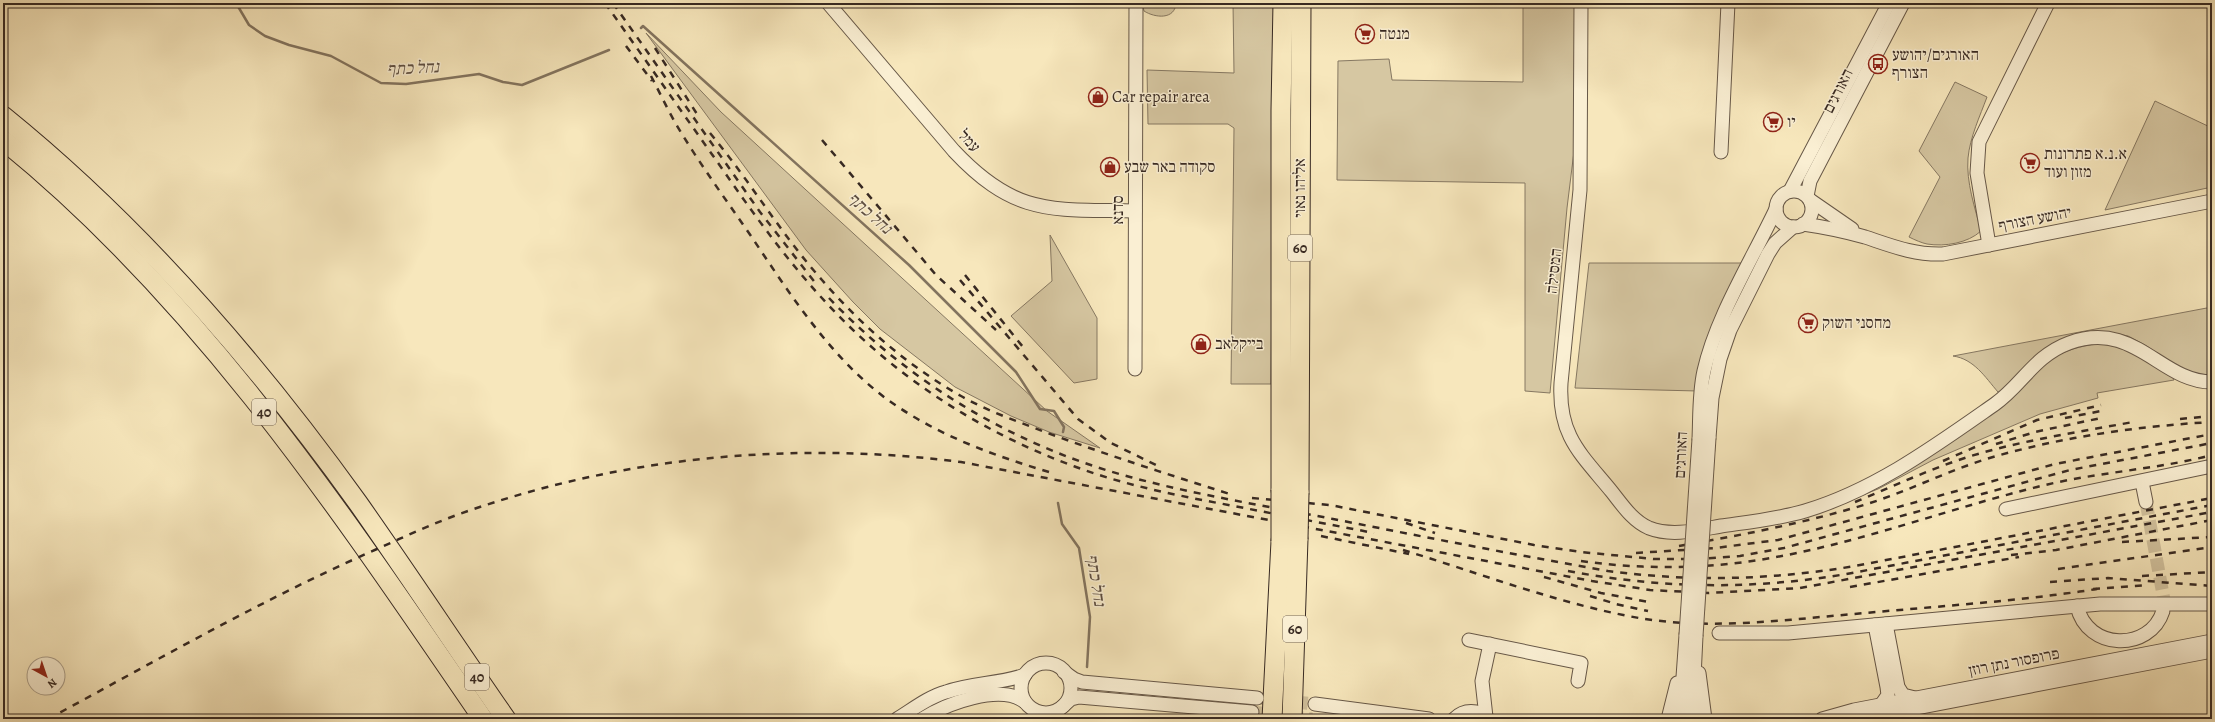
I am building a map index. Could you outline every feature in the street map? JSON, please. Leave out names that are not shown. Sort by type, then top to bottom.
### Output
[{"type":"highway","name":"אליהו נאוי","points":[[1283,3],[1281,110],[1290,492]]},
{"type":"highway","name":"אליהו נאוי","points":[[1290,492],[1301,3]]},
{"type":"highway","name":"40","points":[[3,116],[30,138],[116,216],[192,296],[285,408],[358,503],[506,719]]},
{"type":"highway","name":"40","points":[[3,140],[109,235],[178,308],[271,420],[342,514],[483,719]]},
{"type":"highway","name":"60","points":[[1290,492],[1292,719]]},
{"type":"highway","name":"60","points":[[1272,719],[1290,540]]},
{"type":"highway","points":[[448,635],[512,719]]},
{"type":"street","name":"עמל","points":[[828,3],[954,151],[969,167],[997,189],[1013,198],[1045,208],[1135,211]]},
{"type":"street","name":"סדנא","points":[[1135,369],[1136,3]]},
{"type":"street","name":"המסילה","points":[[1581,3],[1581,161],[1561,383],[1561,409],[1566,429],[1575,447],[1634,518],[1648,527],[1658,531],[1684,532],[1776,518],[1832,502],[1860,490],[1901,467],[1998,402],[2044,357],[2056,349],[2083,340],[2102,338],[2122,342],[2134,346],[2187,377],[2198,381],[2212,382]]},
{"type":"street","points":[[1721,152],[1728,3]]},
{"type":"street","name":"האורגים","points":[[1790,191],[1889,3]]},
{"type":"street","name":"האורגים","points":[[1808,198],[1810,181],[1903,3]]},
{"type":"street","points":[[1989,245],[1977,173],[1979,142],[2048,3]]},
{"type":"street","points":[[1790,191],[1802,192],[1808,198],[1812,212],[1811,217],[1798,226],[1783,223],[1779,219],[1776,209],[1780,198],[1790,191]]},
{"type":"street","name":"יהושע הצורף","points":[[1808,198],[1843,224],[1866,237],[1892,248],[1929,255],[1943,254],[2212,201]]},
{"type":"street","name":"האורגים","points":[[1704,438],[1701,394],[1710,350],[1719,324],[1776,209]]},
{"type":"street","name":"האורגים","points":[[1692,719],[1692,637],[1704,438],[1715,377],[1730,330],[1768,254],[1775,243],[1798,226]]},
{"type":"street","name":"יהושע הצורף","points":[[1798,226],[1836,229],[1866,237]]},
{"type":"street","points":[[2006,509],[2142,482],[2212,466]]},
{"type":"street","points":[[2142,482],[2146,502]]},
{"type":"street","points":[[1719,632],[1788,633],[2077,606],[2171,603],[2212,604]]},
{"type":"street","points":[[2077,606],[2083,624],[2092,633],[2103,638],[2118,641],[2134,638],[2146,633],[2159,620],[2163,611]]},
{"type":"street","points":[[1880,624],[1898,687],[1903,695],[1915,698]]},
{"type":"street","points":[[1880,624],[1888,687],[1888,695],[1881,705]]},
{"type":"street","points":[[1692,637],[1705,719]]},
{"type":"street","name":"האורגים","points":[[1680,719],[1685,650],[1692,637]]},
{"type":"street","points":[[1469,640],[1581,663],[1578,680]]},
{"type":"street","name":"פרופסור נתן רוזן","points":[[1822,719],[1915,698],[2212,641]]},
{"type":"street","points":[[1459,716],[1474,698],[1482,681],[1490,644]]},
{"type":"street","points":[[1668,719],[1685,650]]},
{"type":"street","name":"פרופסור נתן רוזן","points":[[1859,719],[2212,651]]},
{"type":"street","points":[[1025,702],[1021,688],[1025,675],[1030,669],[1044,664],[1051,664],[1074,680],[1082,682],[1257,698]]},
{"type":"street","points":[[1062,707],[1070,694],[1071,686],[1064,672]]},
{"type":"street","points":[[897,719],[943,692],[969,686],[1005,682],[1025,675]]},
{"type":"street","points":[[1482,681],[1487,718]]},
{"type":"street","points":[[922,719],[948,705],[986,696],[1016,696],[1034,710],[1046,716],[1062,707],[1072,699],[1079,697],[1252,712]]},
{"type":"street","points":[[1315,704],[1429,719]]},
{"type":"street","points":[[1459,716],[1477,712],[1487,718]]},
{"type":"shaded area","points":[[1142,3],[1176,3],[1175,9],[1172,12],[1168,15],[1159,16],[1144,11]]},
{"type":"shaded area","points":[[1233,3],[1275,3],[1271,384],[1231,384],[1234,128],[1228,124],[1148,124],[1147,70],[1234,73]]},
{"type":"shaded area","points":[[1523,3],[1575,3],[1576,135],[1567,208],[1550,393],[1525,391],[1525,183],[1337,180],[1338,61],[1389,59],[1392,80],[1523,82]]},
{"type":"shaded area","points":[[646,33],[721,112],[1047,411],[1100,448],[1049,432],[1011,416],[955,387],[880,329],[853,302],[806,250]]},
{"type":"shaded area","points":[[1955,82],[1987,97],[1973,134],[1968,158],[1968,176],[1981,231],[1970,239],[1956,243],[1941,245],[1927,244],[1909,237],[1940,177],[1919,151]]},
{"type":"shaded area","points":[[2155,101],[2212,128],[2212,187],[2105,210]]},
{"type":"shaded area","points":[[1050,235],[1097,318],[1097,379],[1074,383],[1011,316],[1052,281]]},
{"type":"shaded area","points":[[1589,263],[1742,263],[1698,391],[1575,388]]},
{"type":"shaded area","points":[[2212,307],[2212,377],[2204,377],[2180,368],[2145,345],[2128,336],[2112,333],[2068,338],[2049,346],[2034,357],[2004,392],[1998,392],[1984,375],[1973,365],[1953,356]]},
{"type":"shaded area","points":[[2098,344],[2118,347],[2137,355],[2172,376],[2174,380],[2097,393],[2098,398],[2040,414],[1933,460],[1878,489],[1852,499],[2051,359],[2073,349]]},
{"type":"waterway","name":"נחל כתף","points":[[236,3],[249,25],[265,36],[289,45],[331,56],[381,83],[406,84],[479,74],[503,82],[522,85],[609,50]]},
{"type":"waterway","name":"נחל כתף","points":[[641,28],[643,26],[909,265],[1016,372],[1040,409],[1054,411],[1064,427],[1063,432]]},
{"type":"waterway","name":"נחל כתף","points":[[1058,503],[1062,524],[1079,548],[1090,617],[1087,667]]},
{"type":"tunnel","points":[[2146,502],[2164,600],[2163,611]]},
{"type":"tunnel","points":[[1257,698],[1315,704]]},
{"type":"tunnel","points":[[1252,712],[1312,719]]},
{"type":"railway","points":[[605,3],[750,208],[786,256],[844,322],[889,362],[914,381],[965,415],[992,430],[1047,456],[1095,474],[1174,494],[1374,533]]},
{"type":"railway","points":[[613,3],[760,212],[817,285]]},
{"type":"railway","points":[[626,46],[652,81]]},
{"type":"railway","points":[[655,48],[697,114]]},
{"type":"railway","points":[[651,76],[678,127],[708,174],[814,326],[848,365],[888,400],[926,424],[945,434],[986,451],[1049,472]]},
{"type":"railway","points":[[710,133],[725,151],[793,244],[837,297],[869,329],[922,372],[961,396],[1002,416],[1092,449],[1233,495]]},
{"type":"railway","points":[[822,140],[936,275],[996,330]]},
{"type":"railway","points":[[965,275],[1023,347]]},
{"type":"railway","points":[[960,280],[1078,419],[1111,443],[1160,467]]},
{"type":"railway","points":[[829,298],[894,358],[967,408],[1046,448],[1087,464],[1130,477],[1206,495],[1608,571],[1639,575],[1701,578],[1762,577],[1824,571],[2212,498]]},
{"type":"railway","points":[[1943,461],[2037,420],[2101,405]]},
{"type":"railway","points":[[2065,418],[2101,411]]},
{"type":"railway","points":[[2180,419],[2212,416]]},
{"type":"railway","points":[[1996,444],[2035,432],[2101,418]]},
{"type":"railway","points":[[1855,502],[1927,472],[1991,450],[2133,422]]},
{"type":"railway","points":[[1679,546],[1773,528],[1844,511],[1884,498],[1983,460],[2026,448],[2079,437],[2132,429],[2212,422]]},
{"type":"railway","points":[[1636,553],[1715,548],[1778,540],[2055,464],[2212,434]]},
{"type":"railway","points":[[1252,498],[1330,505],[1534,545],[1581,552],[1654,559],[1698,559],[1740,556],[1784,548],[2070,470],[2212,443]]},
{"type":"railway","points":[[48,719],[246,612],[327,572],[444,520],[530,492],[591,477],[652,466],[713,458],[775,454],[837,453],[899,456],[961,462],[1592,581],[1650,590],[1709,593],[1800,588],[2212,512]]},
{"type":"railway","points":[[1581,561],[1652,567],[1700,566],[1748,562],[1838,543],[2037,487],[2212,455]]},
{"type":"railway","points":[[1568,571],[1604,577],[1675,584],[1745,585],[1816,579],[2212,505]]},
{"type":"railway","points":[[2011,555],[2056,550],[2212,520]]},
{"type":"railway","points":[[1406,523],[1435,533]]},
{"type":"railway","points":[[1321,536],[1409,554]]},
{"type":"railway","points":[[2122,542],[2212,537]]},
{"type":"railway","points":[[2058,569],[2212,547]]},
{"type":"railway","points":[[1403,550],[1524,589],[1585,606],[1645,619],[1700,624],[1727,624],[1783,620],[2010,600],[2097,589]]},
{"type":"railway","points":[[1850,587],[2019,557]]},
{"type":"railway","points":[[2142,576],[2212,572]]},
{"type":"railway","points":[[1544,577],[1601,593],[1649,602]]},
{"type":"railway","points":[[2050,582],[2108,578],[2212,586]]},
{"type":"railway","points":[[2093,589],[2147,585]]},
{"type":"railway","points":[[1590,596],[1616,604],[1648,611]]},
{"type":"place","name":"מנטה","points":[[1365,34]]},
{"type":"place","name":"האורגים/יהושע הצורף","points":[[1878,64]]},
{"type":"place","name":"Car repair area","points":[[1098,97]]},
{"type":"place","name":"יו","points":[[1773,122]]},
{"type":"place","name":"א.נ.א פתרונות מזון ועוד","points":[[2030,163]]},
{"type":"place","name":"סקודה באר שבע","points":[[1110,167]]},
{"type":"place","name":"מחסני השוק","points":[[1808,323]]},
{"type":"place","name":"בייקלאב","points":[[1201,344]]}]
